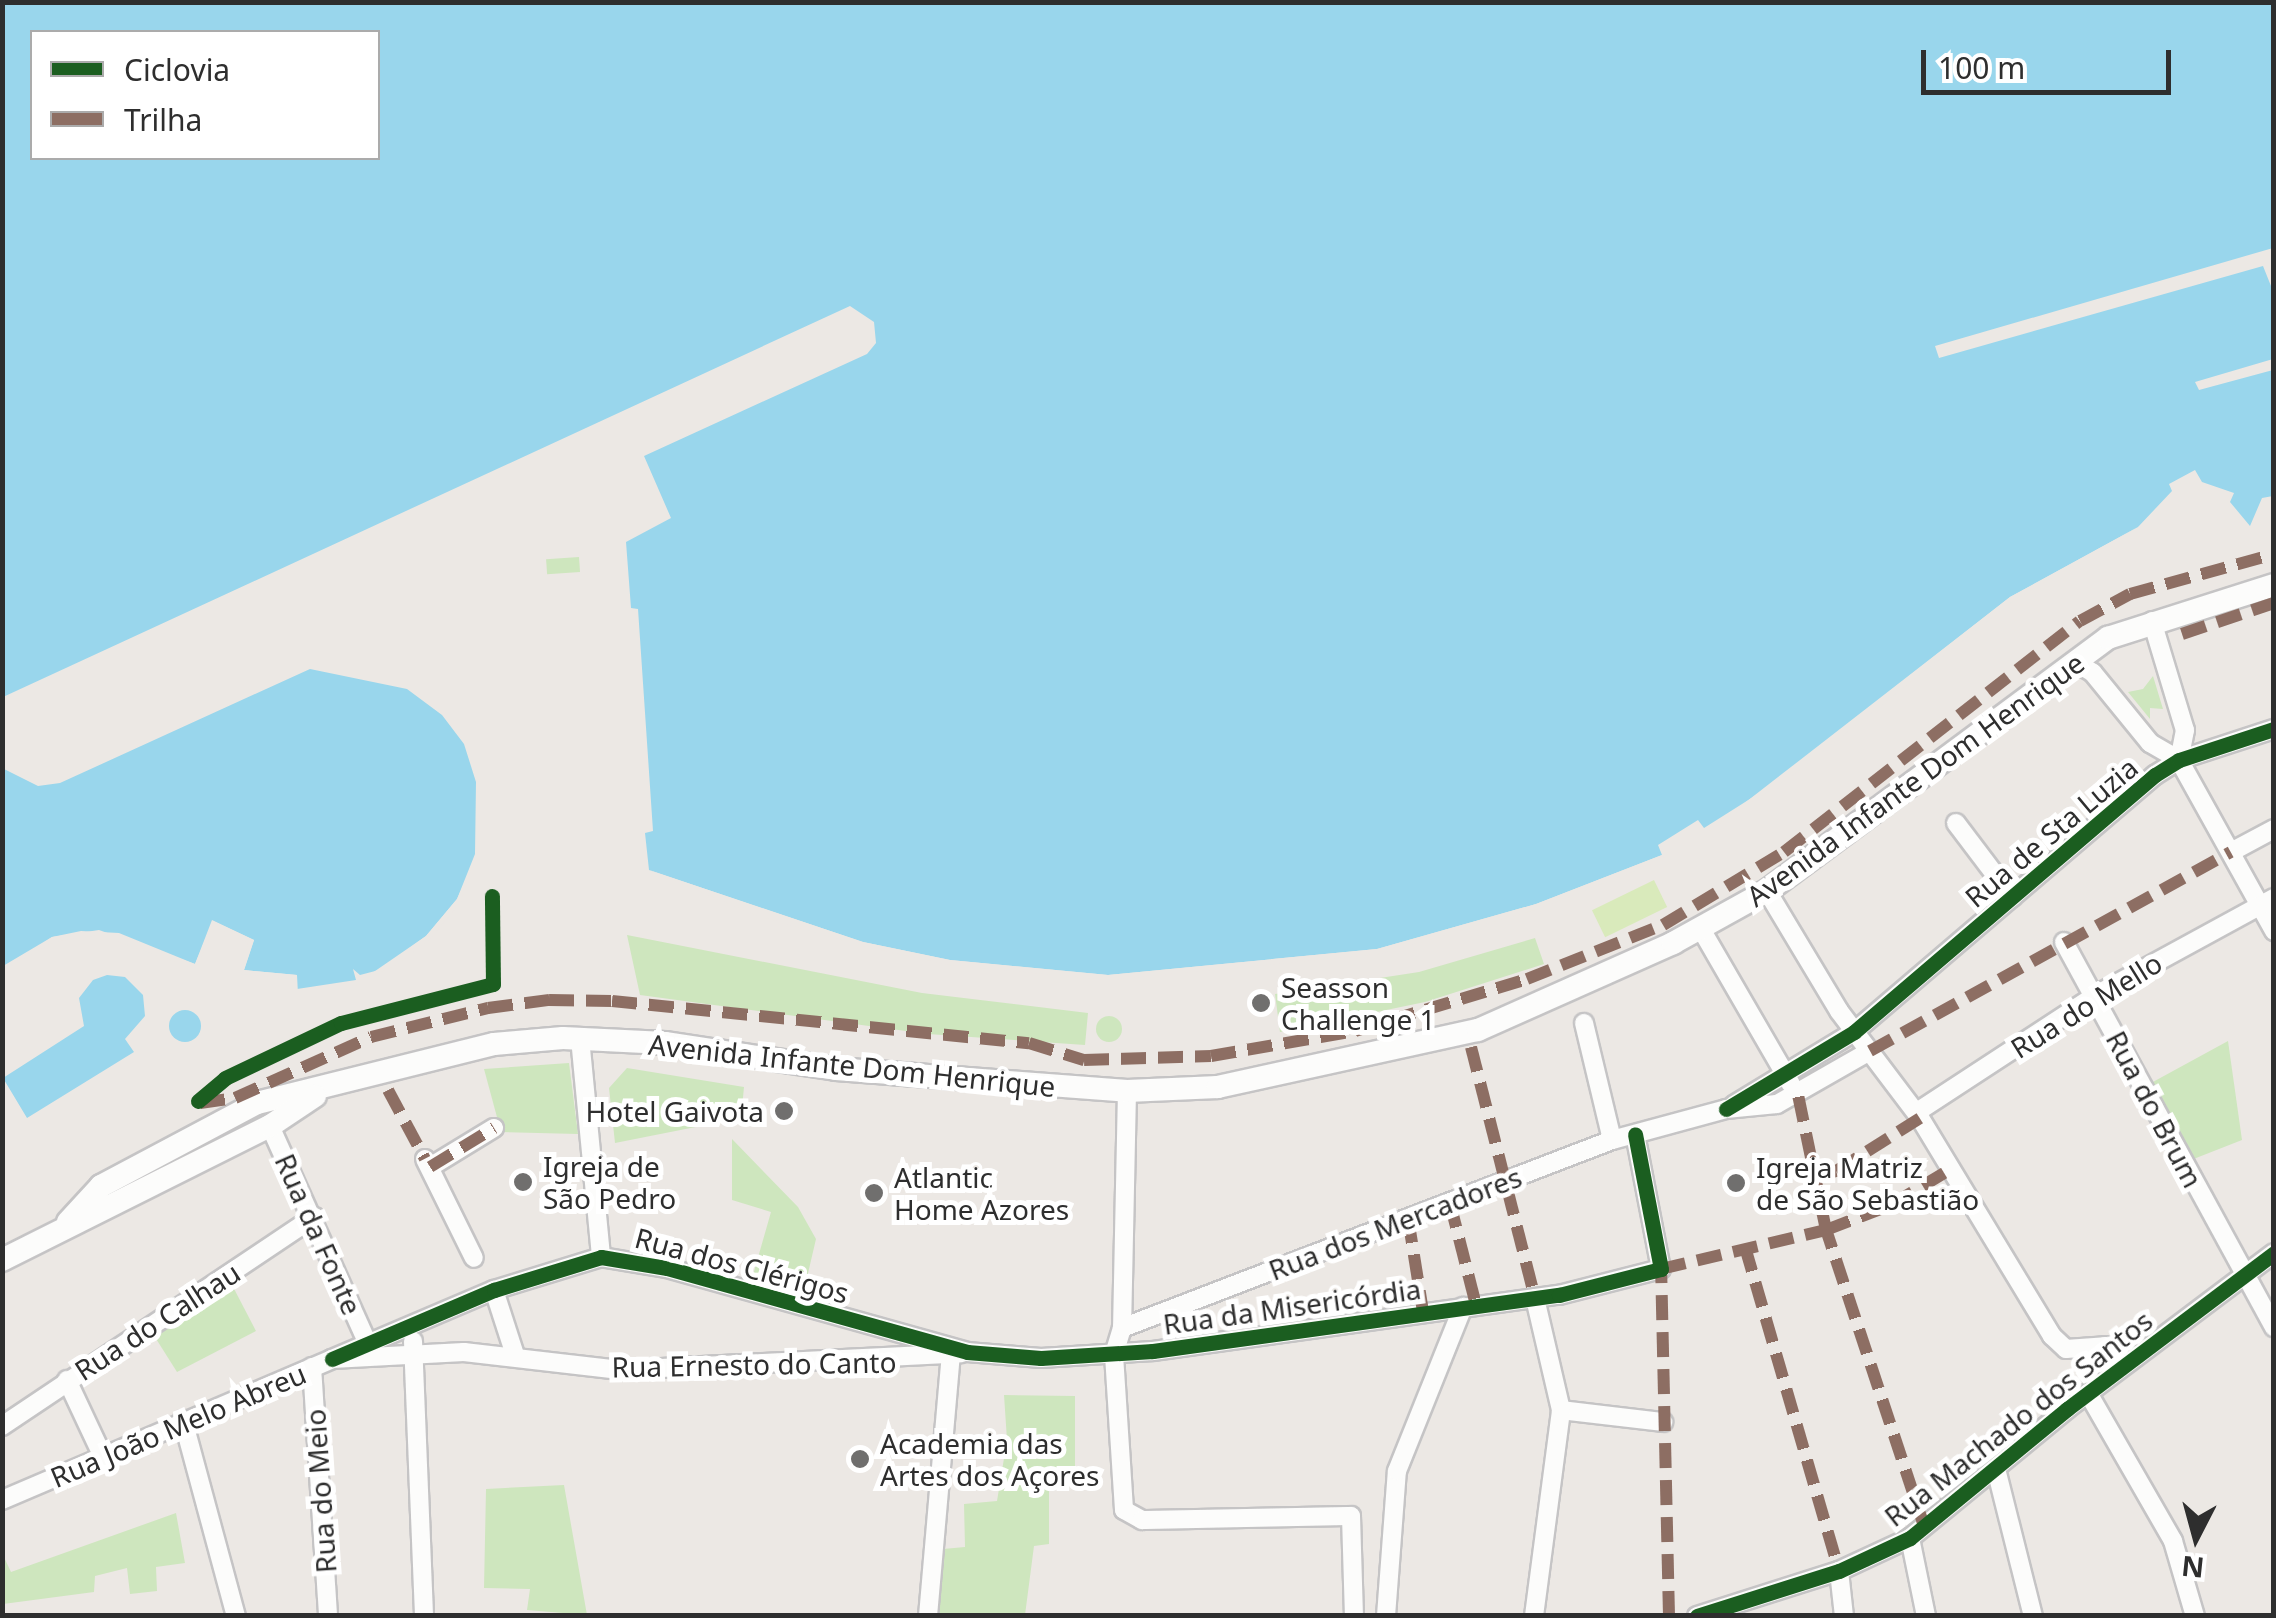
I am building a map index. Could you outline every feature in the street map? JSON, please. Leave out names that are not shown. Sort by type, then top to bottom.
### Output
[{"type":"main road","name":"Avenida Infante Dom Henrique","points":[[68,1222],[101,1186],[257,1103],[326,1088],[442,1053],[580,1038],[665,1043],[939,1080],[1127,1091],[1218,1087],[1478,1030],[1701,928],[1767,892],[2108,638],[2274,584]]},
{"type":"main road","name":"Avenida Infante Dom Henrique","points":[[68,1222],[114,1206],[270,1126],[326,1088]]},
{"type":"main road","points":[[2,1260],[68,1222]]},
{"type":"street","points":[[2152,621],[2185,730],[2179,760]]},
{"type":"street","points":[[2074,662],[2093,673],[2150,743],[2179,760],[2231,852],[2266,901],[2274,931]]},
{"type":"street","points":[[2179,760],[2274,729]]},
{"type":"street","name":"Rua de Sta Luzia","points":[[1726,1110],[1854,1032],[2179,760]]},
{"type":"street","points":[[1956,823],[2012,896]]},
{"type":"street","points":[[2231,852],[2274,829]]},
{"type":"street","points":[[1767,892],[1854,1032],[1917,1112],[2052,1336],[2066,1348],[2104,1346],[2122,1366]]},
{"type":"street","name":"Rua do Mello","points":[[1917,1112],[2094,996],[2266,901]]},
{"type":"street","points":[[1701,928],[1798,1095]]},
{"type":"street","name":"Rua do Brum","points":[[2064,942],[2274,1327]]},
{"type":"street","points":[[1584,1023],[1612,1140]]},
{"type":"street","points":[[580,1038],[601,1257]]},
{"type":"street","points":[[1726,1110],[1798,1095],[1870,1051]]},
{"type":"street","points":[[1127,1091],[1122,1328],[1114,1356],[1124,1510],[1142,1520],[1351,1516],[1354,1616]]},
{"type":"street","name":"Rua dos Mercadores","points":[[1122,1328],[1612,1140],[1726,1110]]},
{"type":"street","name":"Rua da Fonte","points":[[270,1126],[367,1342]]},
{"type":"street","points":[[474,1258],[428,1163],[494,1128]]},
{"type":"street","name":"Rua da Misericórdia","points":[[959,1353],[1114,1356],[1535,1298],[1661,1269],[1635,1134]]},
{"type":"street","name":"Rua do Calhau","points":[[2,1426],[314,1217]]},
{"type":"street","name":"Rua Machado dos Santos","points":[[1697,1616],[1748,1610],[1910,1538],[2122,1366],[2274,1253]]},
{"type":"street","name":"Rua dos Clérigos","points":[[332,1359],[494,1290],[601,1257],[668,1268],[916,1336],[959,1353]]},
{"type":"street","points":[[494,1290],[515,1356]]},
{"type":"street","points":[[1534,1616],[1561,1410],[1535,1298]]},
{"type":"street","points":[[1386,1616],[1397,1471],[1470,1306]]},
{"type":"street","points":[[412,1325],[424,1616]]},
{"type":"street","points":[[916,1336],[922,1349],[916,1360]]},
{"type":"street","name":"Rua Ernesto do Canto","points":[[414,1352],[515,1356],[620,1370],[916,1360],[959,1353]]},
{"type":"street","name":"Rua João Melo Abreu","points":[[2,1500],[332,1359],[414,1352]]},
{"type":"street","points":[[928,1616],[959,1353]]},
{"type":"street","name":"Rua do Meio","points":[[312,1367],[328,1616]]},
{"type":"street","points":[[67,1380],[103,1457]]},
{"type":"street","points":[[2088,1393],[2173,1542],[2194,1616]]},
{"type":"street","points":[[1561,1410],[1663,1422]]},
{"type":"street","points":[[183,1420],[236,1616]]},
{"type":"street","points":[[1996,1468],[2033,1616]]},
{"type":"street","points":[[1910,1538],[1926,1616]]},
{"type":"street","points":[[1838,1572],[1844,1616]]},
{"type":"green space","points":[[579,557],[580,572],[547,574],[546,559]]},
{"type":"green space","points":[[2153,676],[2163,709],[2150,708],[2150,719],[2128,692],[2143,689]]},
{"type":"green space","points":[[1654,880],[1667,907],[1605,937],[1592,910]]},
{"type":"green space","points":[[627,935],[922,993],[1088,1013],[1085,1045],[928,1034],[640,995]]},
{"type":"green space","points":[[1535,938],[1544,964],[1425,1002],[1280,1032],[1275,994],[1419,972]]},
{"type":"green space","points":[[1109,1016],[1118,1020],[1122,1029],[1118,1038],[1109,1042],[1100,1038],[1096,1029],[1100,1020]]},
{"type":"green space","points":[[2228,1041],[2242,1140],[2191,1160],[2151,1083]]},
{"type":"green space","points":[[569,1063],[578,1134],[501,1132],[484,1069]]},
{"type":"green space","points":[[627,1068],[744,1087],[741,1118],[615,1143],[609,1088]]},
{"type":"green space","points":[[732,1139],[798,1207],[816,1239],[802,1299],[751,1282],[771,1212],[732,1200]]},
{"type":"green space","points":[[231,1283],[256,1331],[177,1372],[153,1334]]},
{"type":"green space","points":[[2096,1359],[2107,1367],[2086,1383],[2073,1364]]},
{"type":"green space","points":[[1004,1395],[1075,1396],[1075,1480],[1049,1481],[1049,1544],[1034,1546],[1025,1615],[939,1616],[943,1549],[965,1547],[964,1504],[997,1501],[1007,1440]]},
{"type":"green space","points":[[564,1485],[587,1615],[527,1610],[530,1589],[484,1588],[486,1489]]},
{"type":"green space","points":[[176,1513],[185,1563],[156,1567],[157,1591],[130,1594],[127,1568],[95,1576],[94,1592],[3,1604],[3,1555],[11,1572]]},
{"type":"water","points":[[3,3],[2273,3],[2273,248],[1935,346],[1939,358],[2263,266],[2273,291],[2273,359],[2195,382],[2199,390],[2273,370],[2273,496],[2262,498],[2250,526],[2230,502],[2234,493],[2202,482],[2195,470],[2169,484],[2172,491],[2138,527],[2010,597],[1761,792],[1704,828],[1698,820],[1658,845],[1662,855],[1536,904],[1377,949],[1108,975],[950,960],[863,942],[649,870],[645,833],[653,831],[638,609],[631,608],[626,542],[671,518],[644,456],[867,354],[876,343],[874,322],[850,306],[3,697]]},
{"type":"water","points":[[310,669],[407,689],[442,715],[464,744],[476,782],[475,854],[457,899],[426,936],[379,970],[360,975],[353,969],[356,980],[297,989],[297,975],[244,970],[254,940],[213,921],[195,964],[99,930],[52,937],[3,966],[2,768],[38,786],[60,783]]},
{"type":"water","points":[[107,975],[125,977],[143,995],[145,1016],[125,1039],[134,1052],[27,1118],[3,1078],[84,1026],[79,998],[93,980]]},
{"type":"water","points":[[185,1010],[196,1015],[201,1026],[196,1037],[185,1042],[174,1037],[169,1026],[174,1015]]},
{"type":"pier","points":[[2138,527],[2013,601],[1797,772],[1706,833],[2010,597]]},
{"type":"pier","points":[[1662,855],[1665,859],[1538,909],[1379,954],[1109,980],[950,965],[862,946],[753,914],[649,870],[863,942],[950,960],[1108,975],[1377,949],[1536,904]]},
{"type":"pier","points":[[472,866],[461,902],[430,939],[397,965],[362,980],[426,936],[457,899]]},
{"type":"pier","points":[[212,920],[254,940],[244,970],[297,975],[298,994],[292,979],[241,974],[248,943],[215,927],[196,969],[99,935],[54,942],[2,971],[52,937],[81,931],[119,933],[195,964]]},
{"type":"marked path","points":[[200,1103],[235,1098],[371,1037],[488,1008],[549,1000],[612,1001],[1029,1043],[1084,1060],[1211,1056],[1355,1031],[1527,979],[1663,925],[1784,852],[2080,621],[2130,594],[2274,554]]},
{"type":"marked path","points":[[2182,634],[2274,603]]},
{"type":"marked path","points":[[1870,1051],[2231,852]]},
{"type":"marked path","points":[[1471,1047],[1535,1298]]},
{"type":"marked path","points":[[388,1090],[425,1159]]},
{"type":"marked path","points":[[1669,1616],[1661,1269],[1826,1230],[1798,1095]]},
{"type":"marked path","points":[[1815,1177],[1836,1171],[1920,1118]]},
{"type":"marked path","points":[[430,1167],[494,1128]]},
{"type":"marked path","points":[[1925,1529],[1826,1230],[1891,1205],[1951,1169]]},
{"type":"marked path","points":[[1450,1203],[1476,1305]]},
{"type":"marked path","points":[[1408,1218],[1423,1312]]},
{"type":"marked path","points":[[1745,1247],[1839,1571]]},
{"type":"cycle path","points":[[1726,1109],[1854,1032],[2155,775],[2179,760],[2274,729]]},
{"type":"cycle path","points":[[198,1101],[225,1078],[341,1023],[493,984],[492,896]]},
{"type":"cycle path","points":[[332,1359],[494,1290],[601,1257],[667,1268],[967,1352],[1041,1358],[1153,1351],[1559,1295],[1661,1269],[1635,1134]]},
{"type":"cycle path","points":[[1697,1616],[1839,1571],[1910,1538],[2067,1409],[2274,1253]]},
{"type":"place","name":"Seasson Challenge 1","points":[[1261,1003]]},
{"type":"place","name":"Hotel Gaivota","points":[[784,1111]]},
{"type":"place","name":"Igreja de São Pedro","points":[[523,1182]]},
{"type":"place","name":"Igreja Matriz de São Sebastião","points":[[1736,1183]]},
{"type":"place","name":"Atlantic Home Azores","points":[[874,1193]]},
{"type":"place","name":"Academia das Artes dos Açores","points":[[860,1459]]}]
